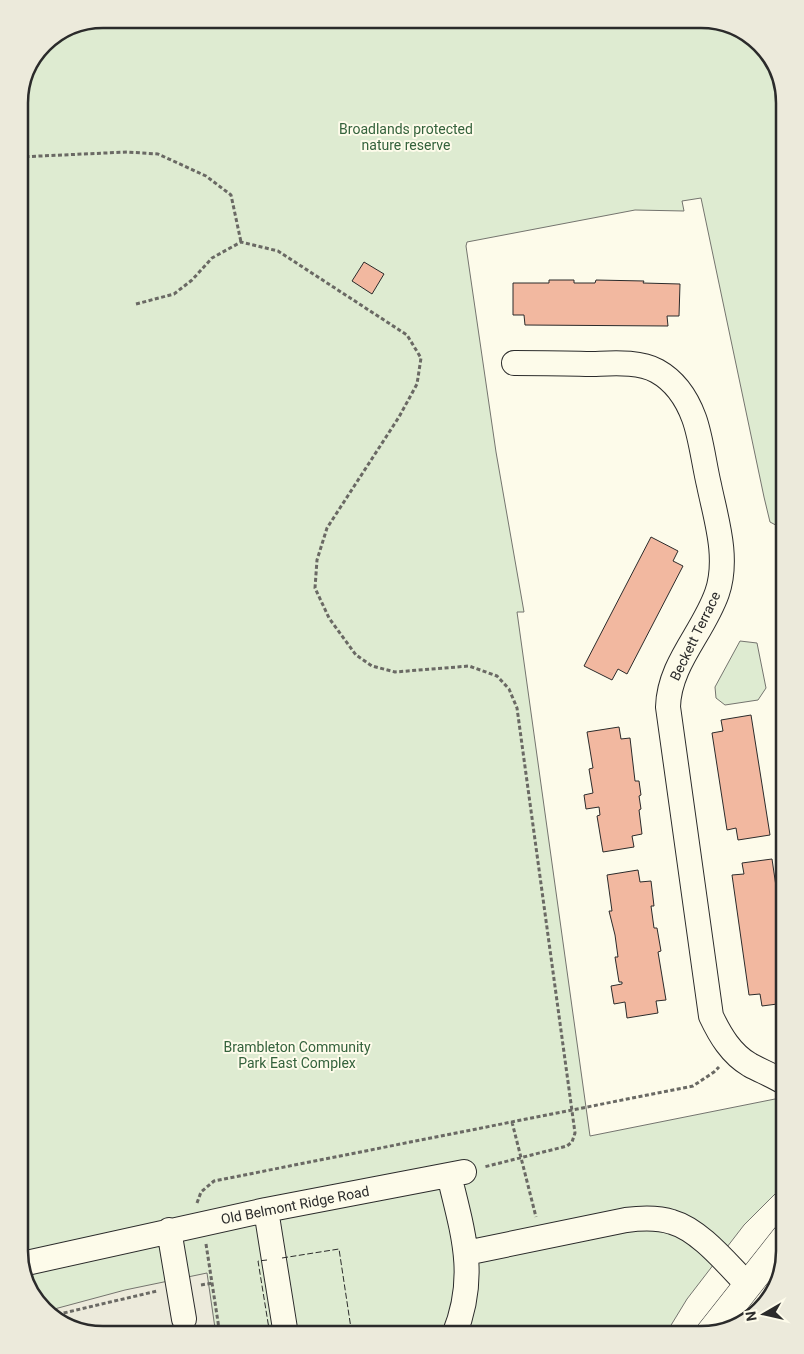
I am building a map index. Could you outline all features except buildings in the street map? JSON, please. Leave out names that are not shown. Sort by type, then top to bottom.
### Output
[{"type":"main road","points":[[716,1325],[776,1249]]},
{"type":"street","name":"Beckett Terrace","points":[[514,363],[644,366],[670,380],[682,395],[694,419],[720,536],[722,574],[718,592],[711,608],[672,679],[668,692],[668,707],[711,1016],[720,1035],[732,1051],[748,1064],[776,1078]]},
{"type":"street","name":"Old Belmont Ridge Road","points":[[29,1262],[169,1230],[457,1174]]},
{"type":"street","points":[[457,1174],[468,1280],[457,1326]]},
{"type":"street","points":[[266,1210],[285,1326]]},
{"type":"street","points":[[466,1253],[651,1218],[670,1221],[684,1227],[701,1239],[747,1284]]},
{"type":"street","points":[[169,1230],[184,1318]]},
{"type":"path","points":[[28,157],[127,152],[158,154],[206,176],[231,195],[241,242]]},
{"type":"path","points":[[136,304],[174,294],[192,280],[212,258],[241,242],[278,251],[407,335],[421,358],[417,384],[399,417],[327,528],[316,560],[315,588],[334,626],[356,655],[372,666],[395,672],[469,666],[497,676],[509,689],[517,708],[575,1134],[572,1142],[567,1146],[457,1174]]},
{"type":"path","points":[[196,1204],[201,1192],[214,1181],[693,1086],[714,1072],[732,1051]]},
{"type":"path","points":[[512,1122],[541,1238]]},
{"type":"path","points":[[205,1242],[219,1326]]},
{"type":"path","points":[[61,1314],[158,1291]]},
{"type":"green space","name":"Brambleton Community Park East Complex","points":[[102,28],[706,28],[726,31],[743,40],[758,53],[769,69],[776,93],[776,525],[770,522],[764,497],[701,198],[682,201],[684,211],[635,210],[467,242],[466,246],[496,452],[524,612],[517,612],[590,1136],[776,1099],[776,1193],[744,1225],[687,1299],[670,1326],[98,1326],[78,1323],[61,1314],[46,1301],[35,1285],[31,1276],[28,1252],[28,98],[30,83],[35,69],[43,57],[53,46],[74,33]]},
{"type":"green space","points":[[740,641],[757,643],[766,688],[758,700],[725,705],[716,698],[715,687]]},
{"type":"shaded area","points":[[207,1273],[215,1326],[88,1325],[69,1319],[54,1309],[125,1290]]},
{"type":"fence","points":[[282,1258],[339,1249],[351,1326]]},
{"type":"fence","points":[[267,1260],[258,1261],[269,1326]]},
{"type":"park label","name":"Broadlands protected nature reserve","points":[[406,138]]}]
